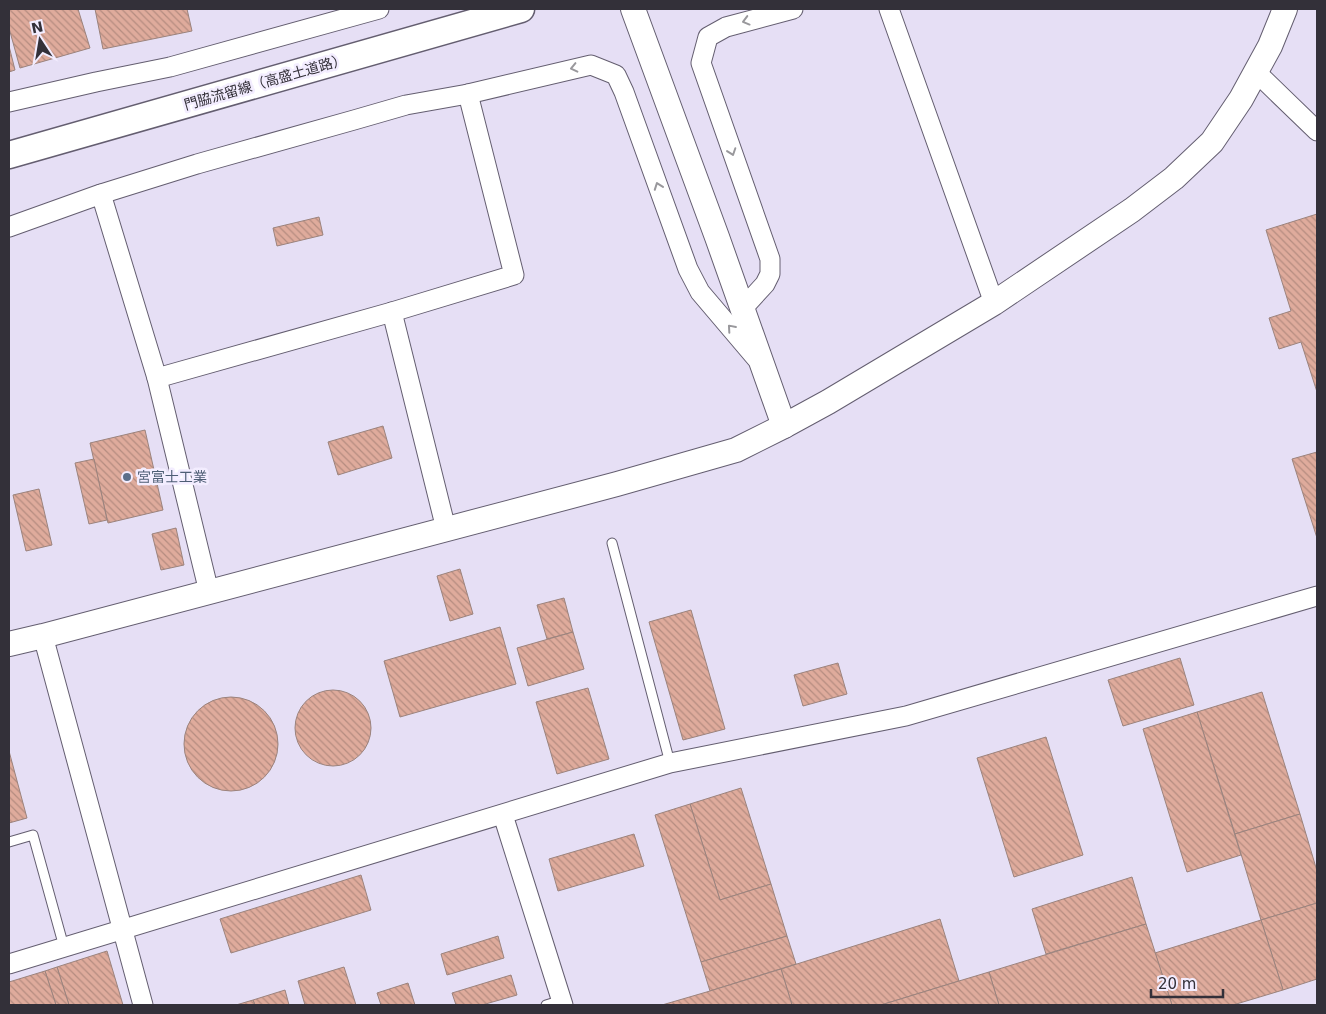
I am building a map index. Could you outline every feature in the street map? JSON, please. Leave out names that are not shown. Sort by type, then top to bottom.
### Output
[{"type":"main road","name":"門脇流留線（高盛土道路）","points":[[9,155],[521,9]]},
{"type":"street","points":[[9,102],[170,67],[379,9]]},
{"type":"street","points":[[633,9],[784,426]]},
{"type":"street","points":[[742,308],[765,284],[770,274],[770,258],[701,62],[708,37],[726,27],[793,9]]},
{"type":"street","points":[[889,9],[994,303]]},
{"type":"street","points":[[9,644],[626,481],[736,450],[828,402],[994,303],[1132,210],[1174,178],[1212,142],[1241,99],[1270,46],[1285,9]]},
{"type":"street","points":[[9,226],[101,194],[197,164],[406,105],[468,94],[591,64],[616,75],[624,92],[688,269],[700,292],[763,365]]},
{"type":"street","points":[[1256,72],[1317,131]]},
{"type":"street","points":[[157,378],[392,312],[514,275],[468,94]]},
{"type":"street","points":[[101,194],[157,378],[209,592]]},
{"type":"street","points":[[392,312],[446,529]]},
{"type":"street","points":[[9,964],[670,763],[906,716],[1317,596]]},
{"type":"street","points":[[43,636],[143,1005]]},
{"type":"street","points":[[503,815],[557,1004]]},
{"type":"lane","points":[[612,543],[670,763]]},
{"type":"lane","points":[[9,842],[33,835],[64,947]]},
{"type":"building","points":[[9,9],[78,9],[90,48],[20,68],[9,28]]},
{"type":"building","points":[[95,9],[187,9],[192,31],[103,49]]},
{"type":"building","points":[[9,46],[15,70],[9,72]]},
{"type":"building","points":[[1317,214],[1317,392],[1301,342],[1279,349],[1269,318],[1291,311],[1266,230]]},
{"type":"building","points":[[319,217],[323,235],[277,246],[273,228]]},
{"type":"building","points":[[383,426],[392,458],[338,475],[328,442]]},
{"type":"building","points":[[145,430],[163,510],[108,523],[90,443]]},
{"type":"building","points":[[1317,452],[1317,538],[1292,459]]},
{"type":"building","points":[[94,459],[107,520],[89,524],[75,463]]},
{"type":"building","points":[[39,489],[52,545],[26,551],[13,495]]},
{"type":"building","points":[[176,528],[184,565],[161,570],[152,534]]},
{"type":"building","points":[[460,569],[473,614],[450,621],[437,576]]},
{"type":"building","points":[[564,598],[573,632],[547,639],[537,605]]},
{"type":"building","points":[[691,610],[725,729],[683,740],[649,622]]},
{"type":"building","points":[[500,627],[516,684],[400,717],[384,661]]},
{"type":"building","points":[[573,632],[584,669],[528,686],[517,648]]},
{"type":"building","points":[[1180,658],[1194,705],[1123,726],[1108,680]]},
{"type":"building","points":[[838,663],[847,694],[803,706],[794,675]]},
{"type":"building","points":[[588,688],[609,759],[557,774],[536,702]]},
{"type":"building","points":[[333,690],[348,693],[360,701],[368,713],[371,728],[368,743],[360,755],[348,763],[333,766],[318,763],[306,755],[298,743],[295,728],[298,713],[306,701],[318,693]]},
{"type":"building","points":[[1262,692],[1300,814],[1235,834],[1197,712]]},
{"type":"building","points":[[231,697],[249,701],[264,711],[274,726],[278,744],[274,762],[264,777],[249,787],[231,791],[213,787],[198,777],[188,762],[184,744],[188,726],[198,711],[213,701]]},
{"type":"building","points":[[1197,712],[1241,855],[1187,872],[1143,729]]},
{"type":"building","points":[[1046,737],[1083,855],[1014,877],[977,758]]},
{"type":"building","points":[[9,751],[27,818],[9,823]]},
{"type":"building","points":[[741,788],[771,884],[720,900],[690,804]]},
{"type":"building","points":[[690,804],[720,900],[771,884],[787,936],[701,962],[655,815]]},
{"type":"building","points":[[1300,814],[1317,871],[1317,903],[1261,920],[1235,834]]},
{"type":"building","points":[[634,834],[644,866],[558,891],[549,859]]},
{"type":"building","points":[[361,875],[371,910],[231,953],[220,919]]},
{"type":"building","points":[[1132,877],[1146,924],[1046,954],[1032,909]]},
{"type":"building","points":[[1317,903],[1317,979],[1283,990],[1261,920]]},
{"type":"building","points":[[940,919],[959,981],[881,1005],[792,1005],[781,969]]},
{"type":"building","points":[[1261,920],[1283,990],[1233,1005],[1172,1005],[1155,953]]},
{"type":"building","points":[[1146,924],[1172,1005],[999,1005],[989,972]]},
{"type":"building","points":[[498,936],[504,958],[447,975],[441,954]]},
{"type":"building","points":[[787,936],[796,964],[710,991],[701,962]]},
{"type":"building","points":[[107,951],[123,1005],[69,1005],[57,967]]},
{"type":"building","points":[[57,967],[69,1005],[56,1005],[45,971]]},
{"type":"building","points":[[344,967],[356,1005],[305,1005],[298,981]]},
{"type":"building","points":[[781,969],[792,1005],[662,1005],[710,991]]},
{"type":"building","points":[[45,971],[56,1005],[9,1005],[9,982]]},
{"type":"building","points":[[989,972],[999,1005],[881,1005],[959,981]]},
{"type":"building","points":[[511,975],[517,995],[482,1005],[456,1005],[452,993]]},
{"type":"building","points":[[408,983],[415,1005],[381,1005],[377,993]]},
{"type":"building","points":[[285,990],[289,1005],[255,1005],[253,1000]]},
{"type":"building","points":[[253,1000],[255,1005],[236,1005]]},
{"type":"place","name":"宮富士工業","points":[[127,477]]}]
